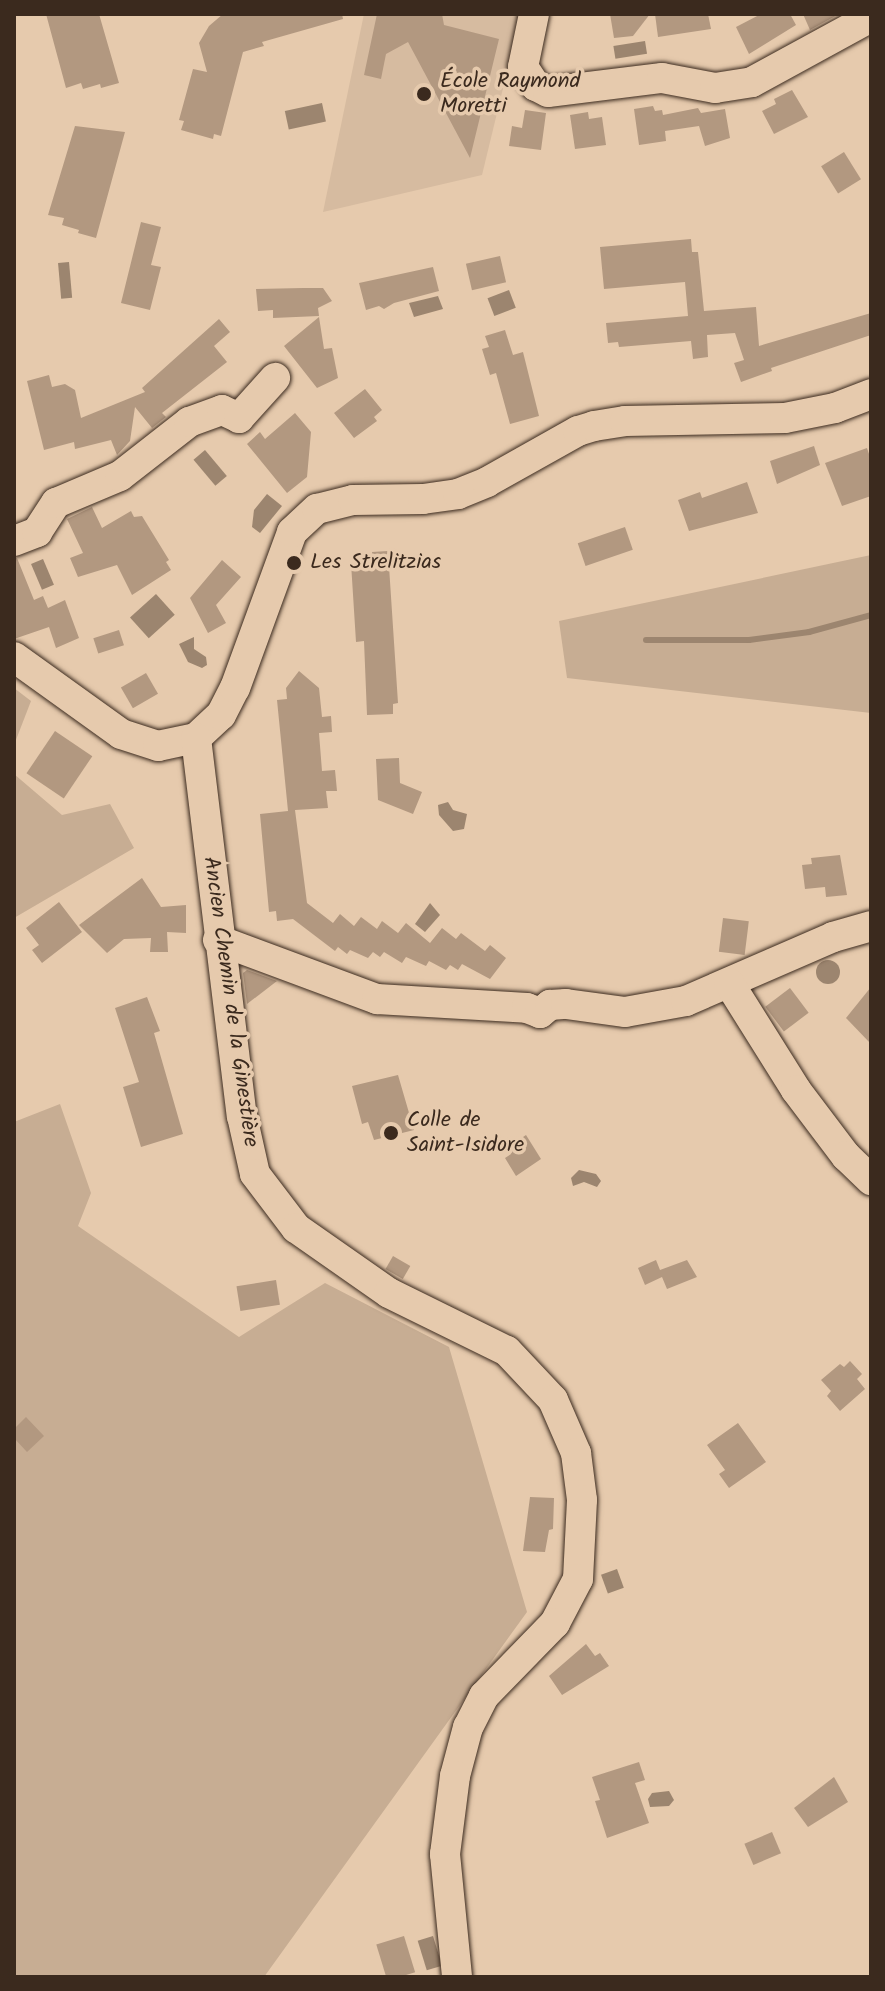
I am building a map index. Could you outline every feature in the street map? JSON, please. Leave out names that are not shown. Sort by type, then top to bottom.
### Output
[{"type":"street","points":[[534,14],[523,67],[536,86],[548,92],[662,78],[715,88],[752,82],[871,17]]},
{"type":"street","points":[[14,541],[37,532],[56,503],[120,476],[189,422],[222,410],[239,418],[275,378]]},
{"type":"street","points":[[14,657],[121,734],[158,746],[196,738],[221,715],[235,688],[292,532],[317,509],[353,500],[423,499],[458,494],[487,482],[578,431],[594,426],[625,421],[785,418],[835,408],[871,394]]},
{"type":"street","name":"Ancien Chemin de la Ginestière","points":[[196,738],[218,940],[242,1116],[255,1174],[296,1228],[319,1245],[389,1293],[507,1351],[553,1400],[576,1453],[582,1500],[578,1579],[555,1623],[484,1696],[468,1727],[455,1776],[445,1854],[457,1977]]},
{"type":"street","points":[[218,940],[377,999],[527,1008],[540,1013],[550,1005],[566,1004],[625,1012],[686,1001],[833,937],[871,926]]},
{"type":"street","points":[[729,983],[796,1090],[846,1156],[871,1180]]},
{"type":"shaded area","name":"École Raymond Moretti","points":[[364,14],[521,14],[482,175],[323,212]]},
{"type":"shaded area","points":[[645,41],[647,54],[615,59],[613,46]]},
{"type":"shaded area","points":[[322,103],[326,122],[289,129],[285,111]]},
{"type":"shaded area","points":[[69,262],[72,298],[61,299],[58,263]]},
{"type":"shaded area","points":[[509,290],[516,308],[494,316],[488,298]]},
{"type":"shaded area","points":[[438,296],[443,309],[414,317],[409,303]]},
{"type":"shaded area","points":[[205,450],[227,476],[215,486],[194,460]]},
{"type":"shaded area","points":[[267,494],[282,506],[260,533],[252,527],[254,510]]},
{"type":"shaded area","points":[[871,555],[871,713],[567,678],[559,621]]},
{"type":"shaded area","points":[[43,559],[54,585],[42,590],[31,564]]},
{"type":"shaded area","points":[[156,594],[175,615],[149,638],[130,617]]},
{"type":"shaded area","points":[[194,637],[194,649],[206,657],[207,665],[202,668],[188,662],[179,644]]},
{"type":"shaded area","points":[[14,688],[31,701],[14,745]]},
{"type":"shaded area","points":[[14,774],[62,815],[110,804],[134,848],[14,918]]},
{"type":"shaded area","points":[[448,802],[453,810],[467,814],[464,829],[453,831],[439,815],[438,805]]},
{"type":"shaded area","points":[[430,903],[440,915],[425,932],[415,924]]},
{"type":"shaded area","points":[[828,960],[836,964],[840,972],[836,980],[828,984],[820,980],[816,972],[820,964]]},
{"type":"shaded area","points":[[60,1104],[91,1193],[78,1226],[239,1337],[325,1283],[449,1347],[527,1612],[264,1977],[14,1977],[14,1122]]},
{"type":"shaded area","points":[[579,1170],[596,1174],[601,1181],[597,1187],[584,1182],[573,1186],[571,1178]]},
{"type":"shaded area","points":[[617,1569],[624,1588],[608,1594],[601,1575]]},
{"type":"shaded area","points":[[669,1791],[674,1800],[669,1806],[650,1807],[648,1799],[652,1793]]},
{"type":"shaded area","points":[[433,1936],[442,1966],[427,1970],[418,1941]]},
{"type":"building","points":[[46,14],[99,14],[119,83],[83,89],[81,83],[66,88]]},
{"type":"building","points":[[223,14],[342,14],[343,19],[262,42],[264,46],[243,52],[221,136],[214,134],[213,139],[181,130],[184,121],[179,120],[193,69],[207,72],[199,43],[209,26]]},
{"type":"building","points":[[377,14],[442,14],[444,25],[499,39],[470,158],[408,42],[386,54],[381,79],[364,75]]},
{"type":"building","points":[[610,14],[650,14],[633,36],[614,38]]},
{"type":"building","points":[[655,14],[708,14],[711,29],[658,37]]},
{"type":"building","points":[[761,14],[790,14],[796,25],[749,54],[736,27]]},
{"type":"building","points":[[803,14],[839,14],[810,30]]},
{"type":"building","points":[[792,90],[808,117],[774,134],[762,111],[776,104],[774,99]]},
{"type":"building","points":[[653,106],[655,111],[662,110],[663,115],[698,108],[701,113],[725,109],[730,138],[705,146],[699,126],[665,131],[666,141],[639,145],[634,109]]},
{"type":"building","points":[[525,110],[546,113],[541,150],[509,146],[512,126],[522,128]]},
{"type":"building","points":[[588,112],[589,119],[602,117],[606,145],[575,149],[570,115]]},
{"type":"building","points":[[75,126],[125,132],[96,238],[62,225],[64,218],[48,215]]},
{"type":"building","points":[[844,152],[861,179],[838,193],[821,166]]},
{"type":"building","points":[[141,222],[161,227],[151,265],[161,267],[150,310],[121,303]]},
{"type":"building","points":[[691,239],[692,252],[698,252],[704,311],[756,307],[759,346],[871,313],[871,335],[771,368],[772,371],[741,382],[734,363],[744,360],[735,333],[707,335],[708,357],[693,359],[691,341],[619,347],[618,342],[608,343],[606,323],[688,316],[685,282],[604,289],[600,247]]},
{"type":"building","points":[[500,256],[506,282],[472,290],[466,264]]},
{"type":"building","points":[[433,267],[439,291],[394,303],[384,309],[379,306],[366,310],[359,283]]},
{"type":"building","points":[[323,288],[332,301],[318,308],[319,316],[273,318],[273,310],[258,311],[256,289]]},
{"type":"building","points":[[319,317],[324,349],[332,348],[338,378],[317,388],[284,346]]},
{"type":"building","points":[[219,319],[230,332],[214,346],[227,362],[162,413],[166,417],[152,428],[135,407],[130,441],[117,455],[111,440],[75,449],[74,442],[44,450],[27,381],[49,375],[52,387],[65,384],[75,390],[81,418],[145,392],[142,388]]},
{"type":"building","points":[[505,330],[513,355],[523,352],[539,416],[510,424],[496,373],[490,375],[482,349],[489,347],[485,336]]},
{"type":"building","points":[[365,389],[382,410],[374,417],[377,421],[354,438],[334,413]]},
{"type":"building","points":[[295,413],[311,432],[307,477],[287,493],[247,444],[260,432],[265,439]]},
{"type":"building","points":[[814,446],[820,465],[777,484],[770,461]]},
{"type":"building","points":[[867,448],[871,460],[871,496],[842,506],[825,463]]},
{"type":"building","points":[[747,482],[758,513],[689,531],[678,500],[700,492],[702,498]]},
{"type":"building","points":[[92,507],[102,528],[131,511],[134,517],[142,516],[169,560],[166,562],[171,570],[132,595],[117,565],[78,577],[70,558],[83,553],[67,519]]},
{"type":"building","points":[[625,527],[633,550],[586,566],[578,543]]},
{"type":"building","points":[[388,551],[398,703],[393,704],[393,714],[367,715],[364,641],[356,642],[351,563],[373,562],[372,552]]},
{"type":"building","points":[[17,558],[34,600],[43,596],[48,608],[65,600],[79,638],[56,648],[49,627],[14,639],[14,559]]},
{"type":"building","points":[[222,560],[241,577],[216,605],[226,623],[208,633],[190,598]]},
{"type":"building","points":[[119,630],[124,645],[98,654],[93,638]]},
{"type":"building","points":[[299,671],[319,688],[322,717],[331,716],[332,732],[319,733],[322,771],[335,770],[337,791],[326,791],[328,808],[295,810],[307,903],[333,923],[340,914],[354,926],[361,917],[377,929],[382,921],[398,933],[406,923],[430,943],[442,928],[456,939],[461,933],[485,951],[490,945],[506,958],[490,979],[462,964],[458,970],[450,965],[446,970],[429,961],[426,966],[406,957],[402,963],[384,952],[380,957],[373,952],[368,958],[350,950],[347,954],[338,947],[335,951],[293,919],[277,921],[276,911],[269,912],[260,814],[288,811],[277,700],[287,699],[286,688]]},
{"type":"building","points":[[146,673],[158,694],[133,708],[121,688]]},
{"type":"building","points":[[55,731],[92,756],[64,798],[26,773]]},
{"type":"building","points":[[399,758],[400,783],[422,792],[413,814],[378,800],[376,759]]},
{"type":"building","points":[[840,855],[847,895],[826,897],[825,887],[805,889],[802,865],[812,864],[811,858]]},
{"type":"building","points":[[142,878],[161,907],[186,905],[186,933],[167,932],[168,952],[150,952],[151,938],[124,939],[107,953],[79,925]]},
{"type":"building","points":[[59,902],[82,932],[42,963],[32,950],[39,945],[26,928]]},
{"type":"building","points":[[723,918],[749,921],[745,955],[719,952]]},
{"type":"building","points":[[247,970],[277,981],[247,1004],[243,973]]},
{"type":"building","points":[[871,987],[871,1044],[846,1018]]},
{"type":"building","points":[[790,988],[809,1013],[784,1031],[765,1007]]},
{"type":"building","points":[[147,997],[160,1031],[154,1033],[183,1134],[141,1147],[123,1087],[139,1082],[115,1008]]},
{"type":"building","points":[[398,1075],[414,1130],[374,1140],[368,1122],[362,1124],[352,1086]]},
{"type":"building","points":[[526,1135],[541,1159],[516,1176],[505,1158],[511,1154],[507,1148]]},
{"type":"building","points":[[393,1256],[410,1266],[403,1279],[385,1269]]},
{"type":"building","points":[[656,1260],[660,1270],[687,1260],[697,1277],[667,1289],[662,1277],[645,1285],[638,1268]]},
{"type":"building","points":[[276,1280],[280,1305],[240,1311],[236,1286]]},
{"type":"building","points":[[850,1361],[862,1374],[857,1379],[865,1389],[840,1411],[827,1396],[831,1391],[821,1380],[840,1364],[844,1367]]},
{"type":"building","points":[[26,1417],[44,1436],[27,1452],[14,1438],[14,1429]]},
{"type":"building","points":[[738,1423],[766,1462],[729,1488],[719,1474],[725,1470],[707,1445]]},
{"type":"building","points":[[530,1497],[554,1498],[553,1529],[549,1530],[545,1552],[523,1551]]},
{"type":"building","points":[[586,1644],[595,1656],[600,1653],[609,1666],[562,1695],[549,1676]]},
{"type":"building","points":[[639,1762],[645,1780],[635,1783],[649,1823],[607,1838],[595,1801],[600,1800],[592,1777]]},
{"type":"building","points":[[834,1777],[848,1802],[808,1827],[794,1808]]},
{"type":"building","points":[[772,1832],[781,1853],[753,1865],[744,1844]]},
{"type":"building","points":[[404,1936],[415,1972],[386,1977],[376,1944]]},
{"type":"waterway","points":[[646,640],[749,640],[809,632],[871,615]]},
{"type":"place","name":"École Raymond Moretti","points":[[424,94]]},
{"type":"place","name":"Les Strelitzias","points":[[294,563]]},
{"type":"place","name":"Colle de Saint-Isidore","points":[[391,1133]]}]
